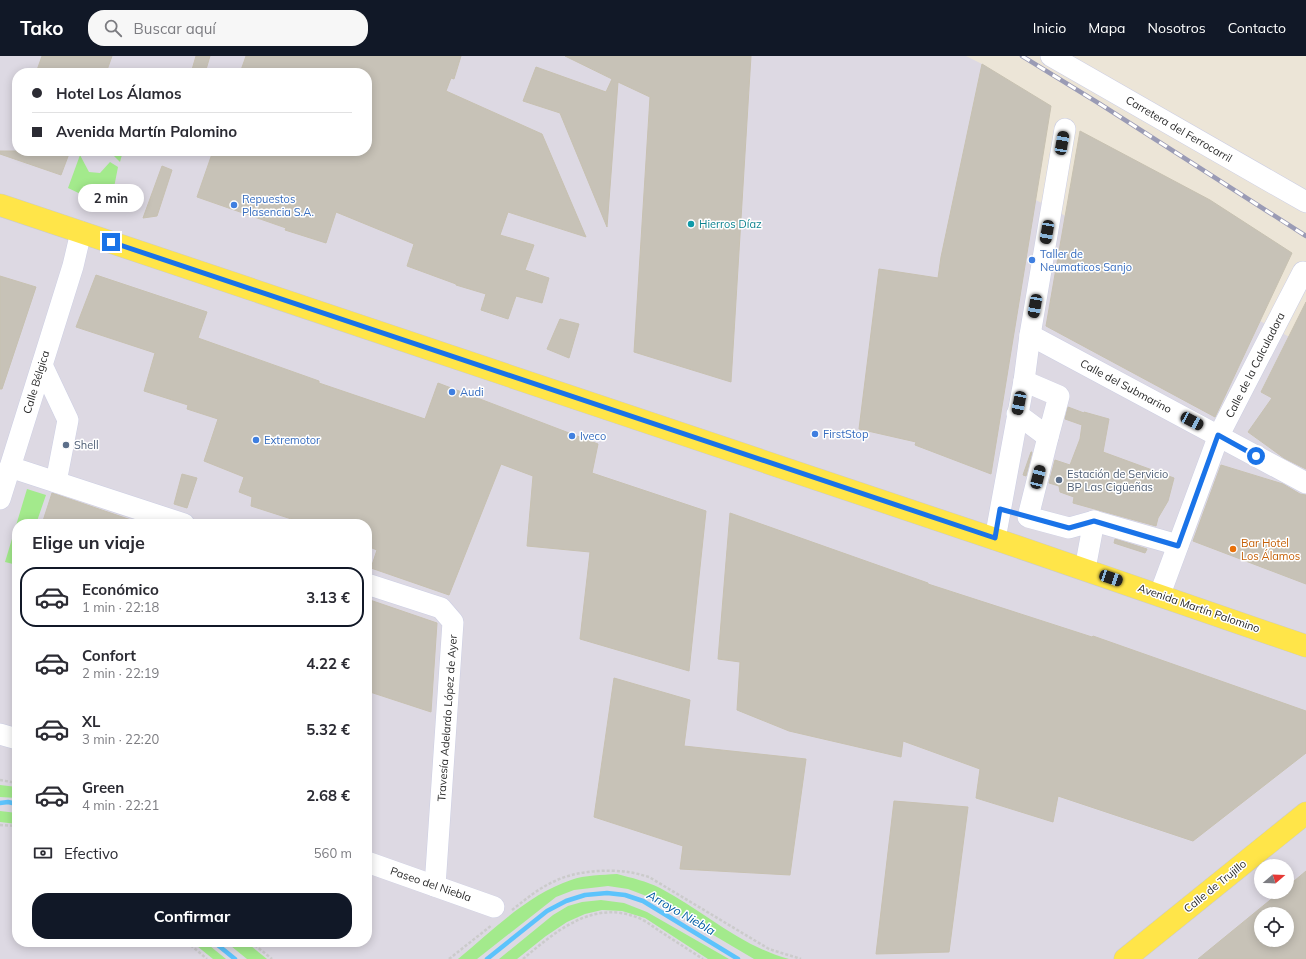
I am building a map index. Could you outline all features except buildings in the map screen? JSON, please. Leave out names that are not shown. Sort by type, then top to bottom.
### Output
[{"type":"main road","name":"Avenida Martín Palomino","points":[[0,205],[995,538],[1160,594],[1306,646]]},
{"type":"main road","name":"Calle de Trujillo","points":[[1125,959],[1306,813]]},
{"type":"street","name":"Carretera del Ferrocarril","points":[[1051,56],[1306,202]]},
{"type":"street","points":[[995,538],[1024,381],[1030,335],[1065,129]]},
{"type":"street","name":"Calle Bélgica","points":[[0,499],[73,266],[81,232]]},
{"type":"street","name":"Calle de la Calculadora","points":[[1160,594],[1218,435],[1303,272]]},
{"type":"street","name":"Calle del Submarino","points":[[1030,335],[1306,483]]},
{"type":"street","points":[[42,365],[68,420],[56,482]]},
{"type":"street","points":[[1024,381],[1059,396],[1028,517]]},
{"type":"street","points":[[1017,414],[1048,437]]},
{"type":"street","points":[[10,467],[169,519]]},
{"type":"street","points":[[1000,509],[1069,528],[1094,521],[1178,546]]},
{"type":"street","points":[[1085,569],[1094,521]]},
{"type":"street","name":"Travesía Adelardo López de Ayer","points":[[372,586],[441,608],[454,622],[435,886]]},
{"type":"street","points":[[0,734],[12,738]]},
{"type":"street","name":"Paseo del Niebla","points":[[372,864],[435,886],[499,914]]},
{"type":"path","points":[[0,780],[12,782]]},
{"type":"path","points":[[0,825],[12,826]]},
{"type":"path","points":[[448,959],[499,914],[556,880],[579,874],[606,870],[629,872],[649,877],[769,949],[801,959]]},
{"type":"path","points":[[523,959],[546,939],[570,923],[591,914],[607,912],[624,913],[643,920],[703,959]]},
{"type":"path","points":[[193,947],[207,959]]},
{"type":"path","points":[[257,947],[272,959]]},
{"type":"shaded area","points":[[0,56],[966,56],[982,64],[962,160],[1306,346],[1306,959],[0,959]]},
{"type":"green space","points":[[80,156],[89,172],[100,173],[110,162],[118,167],[110,208],[68,188]]},
{"type":"green space","points":[[114,156],[122,156],[120,162]]},
{"type":"green space","points":[[27,489],[46,495],[38,519],[18,519]]},
{"type":"green space","points":[[12,539],[12,564],[5,562]]},
{"type":"green space","points":[[0,785],[12,786],[12,798],[0,797]]},
{"type":"green space","points":[[0,811],[12,812],[12,823],[0,822]]},
{"type":"green space","points":[[617,874],[660,888],[755,946],[789,959],[754,959],[649,897],[628,889],[608,886],[574,890],[556,897],[477,959],[458,959],[511,914],[540,895],[576,878]]},
{"type":"green space","points":[[601,900],[624,903],[647,912],[729,959],[708,959],[645,918],[622,911],[602,910],[585,914],[567,922],[546,936],[517,959],[499,959],[553,915],[568,906],[582,902]]},
{"type":"green space","points":[[198,947],[211,947],[226,959],[213,959]]},
{"type":"green space","points":[[232,947],[252,947],[267,959],[247,959]]},
{"type":"waterway","name":"Arroyo Niebla","points":[[0,803],[12,803]]},
{"type":"waterway","name":"Arroyo Niebla","points":[[487,959],[547,911],[566,901],[585,895],[607,893],[625,895],[643,901],[738,959]]},
{"type":"waterway","name":"Arroyo Niebla","points":[[220,947],[235,959]]},
{"type":"railway","points":[[1022,56],[1100,104],[1306,236]]},
{"type":"place","name":"Repuestos Plasencia S.A.","points":[[234,205]]},
{"type":"place","name":"Hierros Díaz","points":[[691,224]]},
{"type":"place","name":"Taller de Neumaticos Sanjo","points":[[1032,260]]},
{"type":"place","name":"Audi","points":[[452,392]]},
{"type":"place","name":"FirstStop","points":[[815,434]]},
{"type":"place","name":"Iveco","points":[[572,436]]},
{"type":"place","name":"Extremotor","points":[[256,440]]},
{"type":"place","name":"Shell","points":[[66,445]]},
{"type":"place","name":"Estación de Servicio BP Las Cigüeñas","points":[[1059,480]]},
{"type":"place","name":"Bar Hotel Los Álamos","points":[[1233,549]]},
{"type":"route","points":[[111,242],[995,538],[1000,509],[1069,528],[1094,521],[1178,546],[1218,435],[1256,456]]}]
